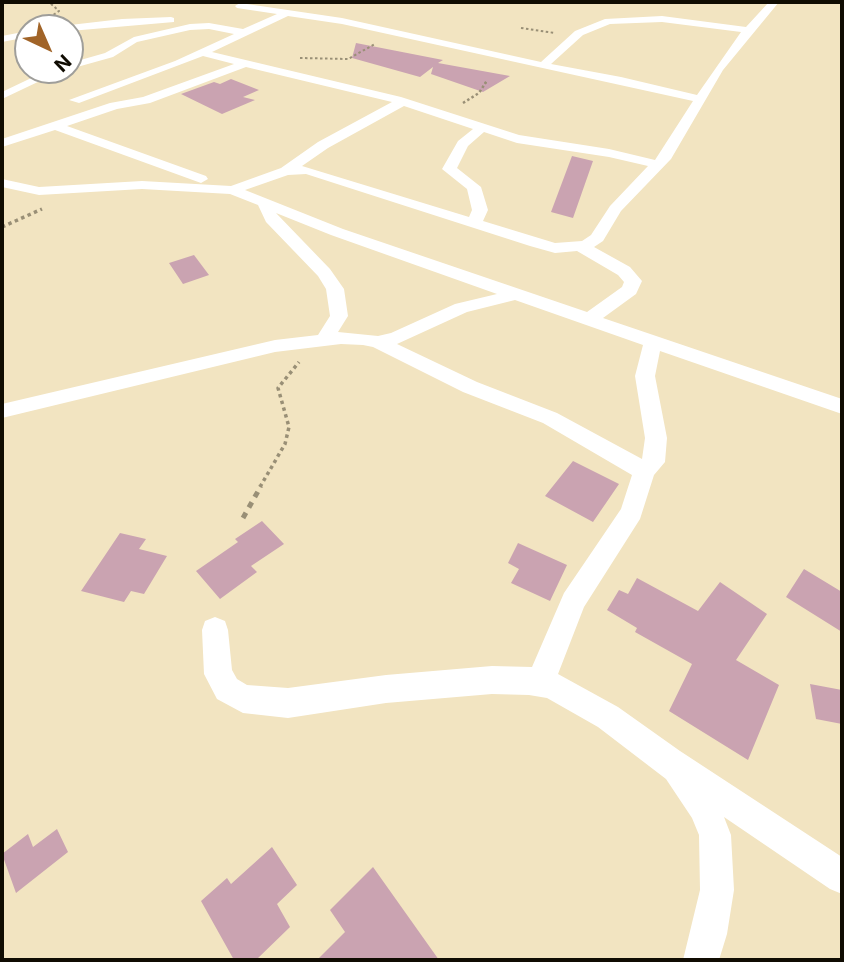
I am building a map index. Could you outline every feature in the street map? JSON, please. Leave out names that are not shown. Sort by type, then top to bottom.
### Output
[{"type":"street","points":[[286,171],[314,172],[555,248],[581,246],[597,238],[615,209],[659,165],[748,30],[774,2]]},
{"type":"street","points":[[75,100],[204,53],[308,3]]},
{"type":"street","points":[[240,6],[389,32],[542,66],[631,82],[700,100]]},
{"type":"street","points":[[542,66],[573,38],[597,24],[634,19],[688,21],[748,30]]},
{"type":"street","points":[[84,27],[157,20],[246,33]]},
{"type":"street","points":[[84,62],[109,55],[134,40],[200,26]]},
{"type":"street","points":[[204,53],[402,102],[517,139],[608,153],[659,165]]},
{"type":"street","points":[[2,143],[114,106],[146,100],[243,64]]},
{"type":"street","points":[[2,96],[27,84]]},
{"type":"street","points":[[2,183],[39,191],[142,185],[227,189],[286,171],[323,145],[402,102]]},
{"type":"street","points":[[56,126],[263,201],[337,232],[842,407]]},
{"type":"street","points":[[474,223],[480,210],[474,187],[449,169],[463,144],[481,128]]},
{"type":"street","points":[[263,201],[271,219],[324,273],[335,289],[339,316],[335,327],[317,340]]},
{"type":"street","points":[[581,246],[624,271],[634,281],[630,290],[589,319]]},
{"type":"street","points":[[378,342],[396,338],[461,308],[516,294]]},
{"type":"street","points":[[6,407],[212,360],[317,340],[363,339],[378,342],[470,387],[550,418],[596,441],[644,471]]},
{"type":"street","points":[[540,682],[573,601],[632,512],[644,471],[654,462],[656,452],[645,376],[653,341]]},
{"type":"street","points":[[215,630],[218,674],[222,683],[236,695],[254,701],[288,703],[453,682],[540,682],[576,697],[842,877]]},
{"type":"street","points":[[669,762],[704,807],[715,835],[717,890],[701,960]]},
{"type":"path","points":[[49,2],[59,11],[54,14]]},
{"type":"path","points":[[522,28],[573,38]]},
{"type":"path","points":[[293,57],[356,57],[389,32]]},
{"type":"path","points":[[243,518],[285,444],[289,427],[278,388],[317,340]]},
{"type":"building","points":[[356,43],[443,60],[438,63],[510,76],[483,92],[431,74],[433,67],[420,77],[352,58]]},
{"type":"building","points":[[231,79],[259,90],[243,97],[255,100],[222,114],[181,94],[214,82],[220,84]]},
{"type":"building","points":[[572,156],[593,161],[573,218],[551,212]]},
{"type":"building","points":[[194,255],[209,275],[183,284],[169,263]]},
{"type":"building","points":[[573,461],[619,484],[593,522],[545,496]]},
{"type":"building","points":[[262,521],[284,544],[251,566],[257,572],[220,599],[196,571],[238,542],[235,539]]},
{"type":"building","points":[[120,533],[146,539],[139,549],[167,556],[144,594],[131,591],[124,602],[81,591]]},
{"type":"building","points":[[518,543],[567,565],[550,601],[511,583],[519,569],[508,563]]},
{"type":"building","points":[[804,569],[842,592],[842,632],[786,597]]},
{"type":"building","points":[[637,578],[698,611],[720,582],[767,614],[736,660],[779,685],[748,760],[669,711],[692,664],[635,632],[637,628],[607,610],[619,590],[628,594]]},
{"type":"building","points":[[810,684],[842,690],[842,724],[816,719]]},
{"type":"building","points":[[57,829],[68,852],[16,893],[2,854],[28,834],[33,847]]},
{"type":"building","points":[[272,847],[297,885],[277,904],[290,927],[256,960],[234,960],[201,901],[227,878],[231,884]]},
{"type":"building","points":[[373,867],[439,960],[317,960],[345,932],[330,910]]}]
